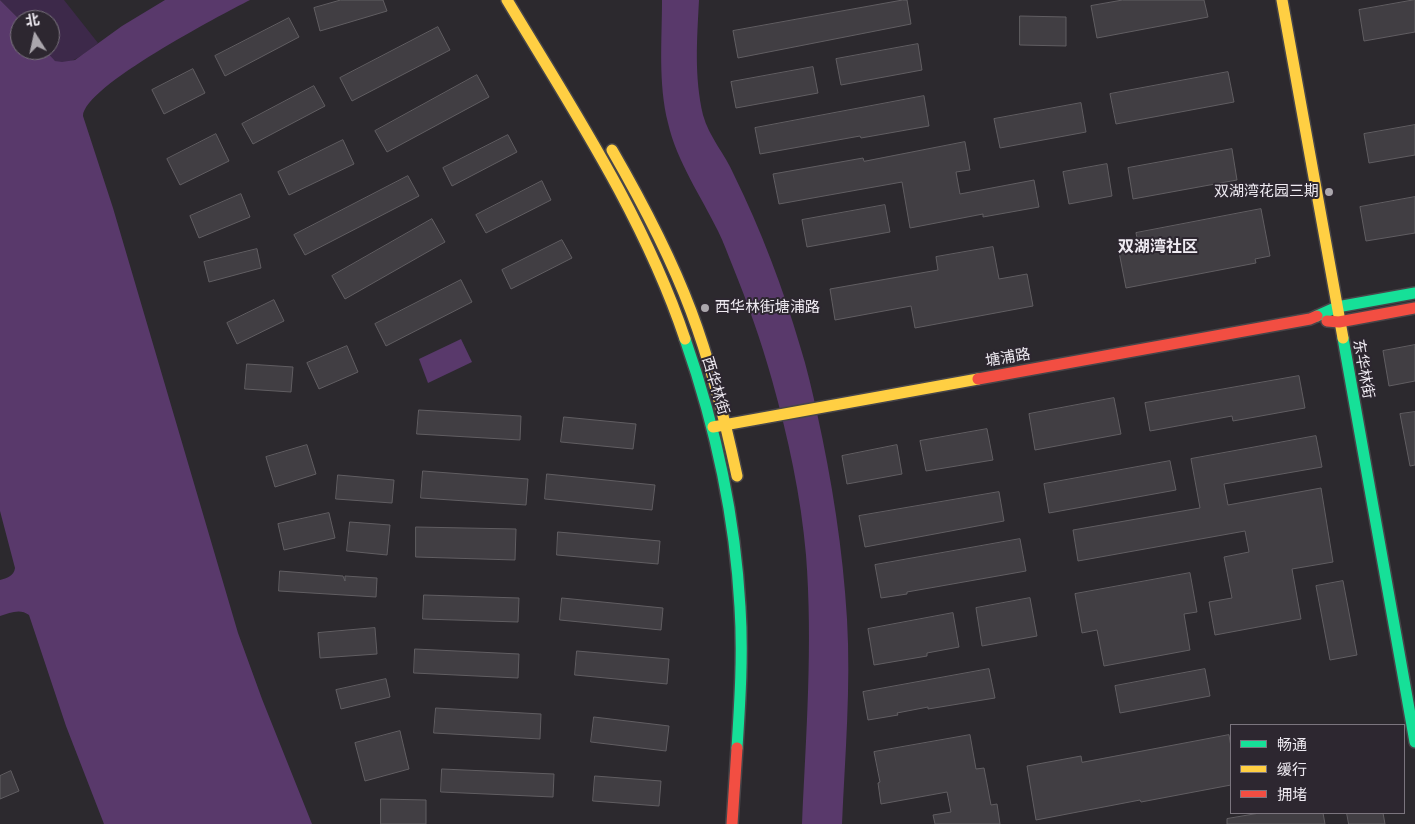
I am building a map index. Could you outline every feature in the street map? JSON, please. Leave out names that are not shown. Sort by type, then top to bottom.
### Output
[{"type":"street","name":"西华林街","points":[[507,0],[613,179],[645,242],[675,311],[712,427],[726,495],[738,588],[740,632],[739,704],[732,824]]},
{"type":"street","name":"东华林街","points":[[1282,0],[1415,742]]},
{"type":"street","name":"西华林街","points":[[604,138],[629,178],[661,240],[687,301],[706,355],[726,424],[738,484]]},
{"type":"street","name":"塘浦路","points":[[712,427],[1310,319],[1337,307],[1415,293]]},
{"type":"street","name":"塘浦路","points":[[1310,319],[1339,322],[1415,308]]},
{"type":"shaded area","points":[[0,0],[64,0],[98,43],[83,55],[71,61],[65,63],[53,60],[60,60],[60,10],[10,10]]},
{"type":"shaded area","points":[[0,0],[10,10],[10,60],[54,60],[62,62],[75,60],[122,26],[165,0],[250,0],[185,35],[129,70],[105,87],[89,103],[83,116],[113,208],[238,633],[312,824],[104,824],[66,726],[29,615],[19,611],[0,616],[0,580],[12,575],[15,568],[0,511]]},
{"type":"shaded area","points":[[662,0],[699,0],[697,72],[703,115],[709,131],[744,196],[771,259],[803,354],[817,413],[836,516],[843,567],[847,619],[848,696],[842,824],[802,824],[809,622],[806,555],[797,489],[778,401],[754,323],[722,240],[683,165],[668,123],[662,77]]},
{"type":"shaded area","points":[[461,339],[472,362],[428,383],[419,359]]},
{"type":"building","points":[[341,0],[383,0],[387,11],[320,31],[314,8]]},
{"type":"building","points":[[907,0],[911,24],[738,58],[733,31]]},
{"type":"building","points":[[1123,0],[1204,0],[1208,17],[1097,38],[1091,6]]},
{"type":"building","points":[[1415,0],[1415,32],[1364,41],[1359,10]]},
{"type":"building","points":[[1020,16],[1066,17],[1066,46],[1020,45]]},
{"type":"building","points":[[289,18],[299,37],[225,76],[215,56]]},
{"type":"building","points":[[438,27],[450,50],[352,101],[340,78]]},
{"type":"building","points":[[918,44],[922,70],[841,85],[836,59]]},
{"type":"building","points":[[813,67],[818,93],[736,108],[731,82]]},
{"type":"building","points":[[193,69],[205,93],[164,114],[152,90]]},
{"type":"building","points":[[1228,72],[1234,102],[1116,124],[1110,94]]},
{"type":"building","points":[[477,75],[489,97],[387,152],[375,131]]},
{"type":"building","points":[[314,86],[325,106],[253,144],[242,124]]},
{"type":"building","points":[[924,96],[929,126],[760,154],[755,128]]},
{"type":"building","points":[[1081,103],[1086,132],[1000,148],[994,119]]},
{"type":"building","points":[[1415,125],[1415,155],[1369,163],[1364,134]]},
{"type":"building","points":[[216,134],[229,161],[180,185],[167,159]]},
{"type":"building","points":[[508,135],[517,152],[452,186],[443,168]]},
{"type":"building","points":[[343,140],[354,164],[289,195],[278,172]]},
{"type":"building","points":[[965,142],[970,170],[956,172],[960,194],[1034,180],[1039,207],[983,217],[983,214],[910,228],[902,182],[779,204],[773,174],[863,158],[864,161]]},
{"type":"building","points":[[1232,149],[1237,180],[1133,199],[1128,168]]},
{"type":"building","points":[[1107,164],[1112,196],[1069,204],[1063,172]]},
{"type":"building","points":[[408,176],[419,196],[305,255],[294,235]]},
{"type":"building","points":[[542,181],[551,200],[486,233],[476,215]]},
{"type":"building","points":[[241,194],[250,217],[199,238],[190,216]]},
{"type":"building","points":[[1415,197],[1415,233],[1366,241],[1360,207]]},
{"type":"building","points":[[885,205],[890,232],[807,247],[802,220]]},
{"type":"building","points":[[1261,209],[1270,256],[1255,259],[1256,263],[1126,288],[1119,252],[1139,248],[1136,233]]},
{"type":"building","points":[[432,219],[445,242],[345,299],[332,276]]},
{"type":"building","points":[[562,240],[572,258],[511,289],[502,270]]},
{"type":"building","points":[[993,247],[999,279],[1027,274],[1033,306],[915,328],[911,306],[835,320],[830,289],[938,270],[936,257]]},
{"type":"building","points":[[257,249],[261,268],[209,282],[204,262]]},
{"type":"building","points":[[461,280],[472,302],[386,346],[375,324]]},
{"type":"building","points":[[274,300],[284,321],[237,344],[227,323]]},
{"type":"building","points":[[1415,345],[1415,381],[1389,386],[1383,351]]},
{"type":"building","points":[[347,346],[358,372],[319,389],[307,363]]},
{"type":"building","points":[[247,364],[293,367],[291,392],[245,389]]},
{"type":"building","points":[[1299,376],[1305,408],[1233,421],[1232,416],[1150,431],[1145,403]]},
{"type":"building","points":[[1114,398],[1121,434],[1035,450],[1029,414]]},
{"type":"building","points":[[419,410],[521,416],[520,440],[417,434]]},
{"type":"building","points":[[1415,412],[1415,465],[1410,466],[1400,414]]},
{"type":"building","points":[[564,417],[636,424],[633,449],[561,442]]},
{"type":"building","points":[[987,429],[993,460],[926,471],[920,441]]},
{"type":"building","points":[[1316,436],[1322,467],[1224,484],[1228,505],[1321,488],[1333,562],[1292,569],[1301,619],[1215,635],[1209,602],[1232,598],[1224,557],[1249,552],[1245,531],[1078,561],[1073,530],[1200,508],[1191,459]]},
{"type":"building","points":[[307,445],[316,474],[275,487],[266,457]]},
{"type":"building","points":[[897,445],[902,474],[847,484],[842,456]]},
{"type":"building","points":[[1170,461],[1176,490],[1049,513],[1044,484]]},
{"type":"building","points":[[423,471],[528,479],[526,505],[421,498]]},
{"type":"building","points":[[547,474],[655,485],[652,510],[545,499]]},
{"type":"building","points":[[338,475],[394,480],[392,503],[336,499]]},
{"type":"building","points":[[999,492],[1004,521],[865,547],[859,516]]},
{"type":"building","points":[[329,513],[335,538],[284,550],[278,524]]},
{"type":"building","points":[[350,522],[390,525],[387,555],[347,551]]},
{"type":"building","points":[[416,527],[516,529],[515,560],[416,557]]},
{"type":"building","points":[[558,532],[660,541],[658,564],[557,555]]},
{"type":"building","points":[[1020,539],[1026,571],[881,598],[875,565]]},
{"type":"building","points":[[280,571],[343,576],[345,581],[345,576],[377,578],[376,597],[279,591]]},
{"type":"building","points":[[1190,573],[1197,612],[1184,614],[1190,650],[1104,666],[1097,630],[1082,633],[1075,594]]},
{"type":"building","points":[[1343,581],[1357,655],[1330,660],[1316,586]]},
{"type":"building","points":[[424,595],[519,598],[518,622],[423,619]]},
{"type":"building","points":[[562,598],[663,608],[661,630],[560,620]]},
{"type":"building","points":[[1030,598],[1037,636],[982,646],[976,608]]},
{"type":"building","points":[[953,613],[959,647],[927,653],[927,656],[874,665],[868,629]]},
{"type":"building","points":[[375,628],[377,654],[320,658],[318,633]]},
{"type":"building","points":[[415,649],[519,654],[518,678],[414,673]]},
{"type":"building","points":[[577,651],[669,659],[667,684],[575,675]]},
{"type":"building","points":[[989,669],[995,698],[928,709],[928,707],[868,720],[863,692]]},
{"type":"building","points":[[1205,669],[1210,696],[1120,713],[1115,686]]},
{"type":"building","points":[[386,679],[390,697],[341,709],[336,690]]},
{"type":"building","points":[[436,708],[541,714],[540,739],[434,733]]},
{"type":"building","points":[[594,717],[669,726],[666,751],[591,742]]},
{"type":"building","points":[[400,731],[409,769],[365,781],[355,743]]},
{"type":"building","points":[[970,735],[976,769],[984,768],[991,805],[997,804],[1000,824],[935,824],[933,815],[951,812],[947,792],[881,804],[878,783],[880,782],[874,752]]},
{"type":"building","points":[[1229,735],[1230,785],[1036,820],[1027,766],[1081,756],[1082,762]]},
{"type":"building","points":[[442,769],[554,774],[553,797],[441,792]]},
{"type":"building","points":[[11,771],[19,791],[0,799],[0,776]]},
{"type":"building","points":[[595,776],[661,781],[659,806],[593,801]]},
{"type":"building","points":[[381,799],[426,800],[426,824],[381,824]]},
{"type":"building","points":[[1254,814],[1323,814],[1325,824],[1227,824],[1227,819]]},
{"type":"building","points":[[1347,814],[1383,814],[1385,824],[1349,824]]},
{"type":"traffic: fast","points":[[1317,316],[1337,307],[1415,293]]},
{"type":"traffic: fast","points":[[1343,338],[1415,742]]},
{"type":"traffic: fast","points":[[685,339],[706,404],[722,471],[734,539],[741,642],[737,748]]},
{"type":"traffic: slow","points":[[507,0],[582,123],[628,207],[649,250],[685,339]]},
{"type":"traffic: slow","points":[[1282,0],[1343,338]]},
{"type":"traffic: slow","points":[[612,150],[655,229],[691,311],[717,392],[737,476]]},
{"type":"traffic: slow","points":[[713,427],[978,379]]},
{"type":"traffic: jam","points":[[1327,321],[1339,322],[1415,308]]},
{"type":"traffic: jam","points":[[978,379],[1310,319],[1317,316]]},
{"type":"traffic: jam","points":[[732,824],[737,748]]},
{"type":"place","name":"双湖湾花园三期","points":[[1329,192]]},
{"type":"place","name":"西华林街塘浦路","points":[[705,308]]},
{"type":"district","name":"双湖湾社区","points":[[1158,247]]}]
